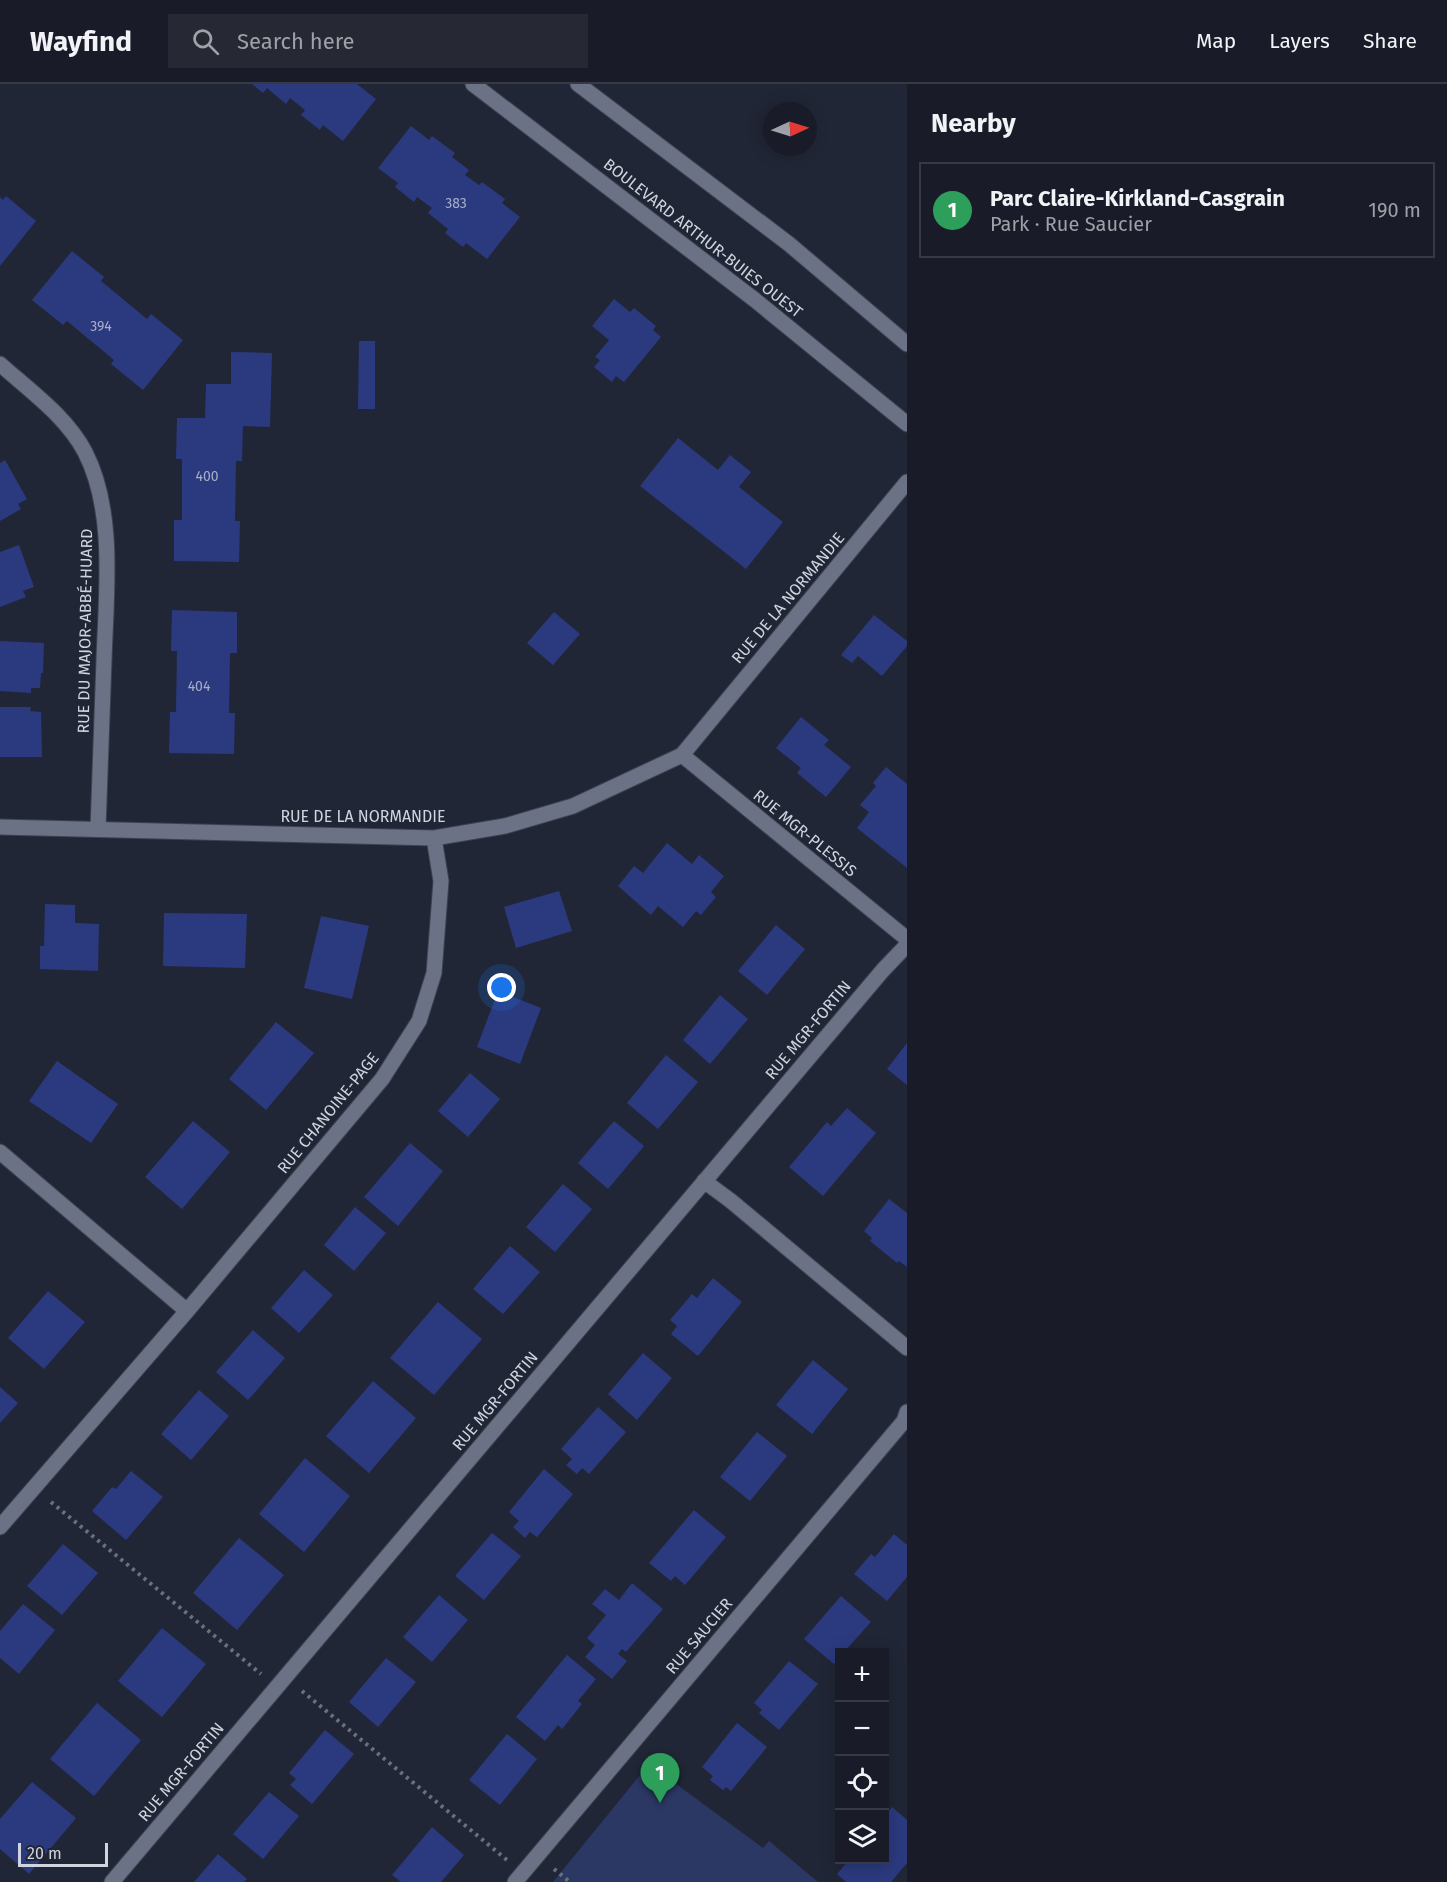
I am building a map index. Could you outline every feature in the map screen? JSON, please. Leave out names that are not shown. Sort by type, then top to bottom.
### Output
[{"type":"street","name":"BOULEVARD ARTHUR-BUIES OUEST","points":[[474,84],[755,300],[907,424]]},
{"type":"street","points":[[579,84],[789,244],[907,344]]},
{"type":"street","name":"RUE DU MAJOR-ABBÉ-HUARD","points":[[0,364],[67,424],[86,453],[98,487],[105,524],[107,580],[98,829]]},
{"type":"street","name":"RUE DE LA NORMANDIE","points":[[0,827],[434,838],[505,826],[573,806],[682,755],[907,482]]},
{"type":"street","name":"RUE MGR-PLESSIS","points":[[682,755],[907,939]]},
{"type":"street","name":"RUE CHANOINE-PAGE","points":[[0,1527],[187,1311],[382,1079],[419,1021],[434,973],[441,881],[434,838]]},
{"type":"street","name":"RUE MGR-FORTIN","points":[[112,1882],[883,970],[907,945]]},
{"type":"street","points":[[0,1152],[187,1311]]},
{"type":"street","points":[[704,1181],[907,1348]]},
{"type":"street","name":"RUE SAUCIER","points":[[519,1878],[904,1421],[907,1412]]},
{"type":"path","points":[[34,1488],[281,1682],[519,1878]]},
{"type":"shaded area","points":[[649,1764],[763,1848],[769,1841],[818,1882],[553,1882]]},
{"type":"building","points":[[252,84],[357,84],[376,99],[343,141],[323,125],[320,130],[301,115],[305,110],[290,98],[286,104],[267,88],[263,93]]},
{"type":"building","points":[[411,126],[429,140],[432,136],[455,153],[452,157],[469,170],[465,175],[479,185],[482,182],[505,199],[502,203],[520,217],[487,259],[466,243],[463,247],[445,233],[448,229],[428,213],[432,208],[417,197],[414,202],[395,187],[398,183],[378,168]]},
{"type":"building","points":[[6,196],[36,221],[0,266],[0,197],[3,200]]},
{"type":"building","points":[[72,251],[104,277],[101,281],[147,319],[151,314],[183,340],[143,390],[111,364],[114,360],[67,321],[63,325],[32,300]]},
{"type":"building","points":[[614,299],[630,312],[634,308],[656,326],[653,330],[661,337],[624,382],[616,376],[612,382],[594,367],[600,360],[595,357],[609,340],[592,326]]},
{"type":"building","points":[[359,341],[375,341],[375,409],[358,409]]},
{"type":"building","points":[[231,352],[272,353],[270,427],[243,426],[242,461],[236,461],[235,521],[240,521],[239,562],[174,561],[174,520],[182,520],[182,459],[176,459],[177,418],[205,418],[206,384],[231,384]]},
{"type":"building","points":[[678,438],[718,470],[730,455],[751,472],[739,487],[783,522],[746,569],[640,486]]},
{"type":"building","points":[[5,460],[27,499],[18,504],[21,509],[0,521],[0,463]]},
{"type":"building","points":[[19,545],[34,587],[23,591],[26,597],[0,607],[0,552]]},
{"type":"building","points":[[172,610],[237,612],[237,653],[230,653],[229,713],[235,713],[234,754],[169,753],[170,712],[176,712],[177,651],[171,651]]},
{"type":"building","points":[[554,612],[580,634],[553,665],[527,643]]},
{"type":"building","points":[[874,615],[907,641],[907,646],[882,676],[858,656],[852,663],[841,655]]},
{"type":"building","points":[[0,641],[44,643],[40,688],[31,688],[31,693],[0,691]]},
{"type":"building","points":[[0,707],[31,707],[30,711],[41,712],[42,757],[0,757]]},
{"type":"building","points":[[801,717],[829,740],[824,745],[851,767],[826,797],[797,773],[801,768],[776,748]]},
{"type":"building","points":[[886,767],[907,784],[907,868],[857,828],[869,812],[860,805],[876,786],[873,783]]},
{"type":"building","points":[[667,843],[692,864],[699,855],[724,876],[711,892],[716,897],[701,915],[696,911],[683,927],[658,906],[651,915],[618,886],[634,866],[643,873]]},
{"type":"building","points":[[559,891],[572,931],[516,948],[504,907]]},
{"type":"building","points":[[45,904],[75,905],[75,923],[99,924],[98,971],[40,969],[40,946],[44,946]]},
{"type":"building","points":[[164,913],[247,914],[245,968],[163,966]]},
{"type":"building","points":[[321,916],[369,926],[352,999],[304,988]]},
{"type":"building","points":[[776,925],[805,949],[767,995],[738,971]]},
{"type":"building","points":[[498,991],[541,1008],[520,1064],[477,1047]]},
{"type":"building","points":[[720,995],[748,1019],[710,1064],[683,1040]]},
{"type":"building","points":[[276,1022],[314,1053],[266,1110],[229,1079]]},
{"type":"building","points":[[907,1043],[907,1085],[887,1069]]},
{"type":"building","points":[[666,1055],[698,1082],[658,1129],[627,1103]]},
{"type":"building","points":[[57,1061],[118,1104],[91,1143],[29,1101]]},
{"type":"building","points":[[470,1073],[500,1099],[468,1137],[438,1111]]},
{"type":"building","points":[[847,1108],[876,1133],[823,1196],[789,1167],[827,1122],[831,1126]]},
{"type":"building","points":[[193,1121],[230,1152],[182,1209],[145,1177]]},
{"type":"building","points":[[614,1121],[644,1146],[608,1189],[578,1163]]},
{"type":"building","points":[[410,1143],[443,1171],[398,1226],[364,1197]]},
{"type":"building","points":[[563,1184],[592,1209],[555,1252],[526,1227]]},
{"type":"building","points":[[889,1199],[907,1213],[907,1267],[899,1261],[897,1263],[870,1241],[872,1238],[864,1231]]},
{"type":"building","points":[[355,1207],[386,1233],[354,1271],[324,1245]]},
{"type":"building","points":[[510,1246],[540,1272],[503,1314],[473,1289]]},
{"type":"building","points":[[304,1270],[333,1295],[299,1333],[271,1308]]},
{"type":"building","points":[[713,1278],[742,1302],[698,1356],[671,1334],[677,1326],[670,1320],[692,1294],[697,1298]]},
{"type":"building","points":[[48,1291],[85,1322],[44,1369],[8,1338]]},
{"type":"building","points":[[438,1302],[482,1339],[434,1395],[390,1358]]},
{"type":"building","points":[[253,1330],[285,1358],[248,1400],[216,1372]]},
{"type":"building","points":[[643,1353],[672,1378],[637,1420],[608,1394]]},
{"type":"building","points":[[813,1360],[848,1389],[812,1434],[776,1405]]},
{"type":"building","points":[[373,1381],[416,1418],[369,1473],[326,1436]]},
{"type":"building","points":[[0,1387],[18,1403],[0,1423]]},
{"type":"building","points":[[199,1390],[229,1416],[191,1460],[161,1434]]},
{"type":"building","points":[[598,1407],[626,1432],[589,1474],[582,1468],[577,1474],[566,1465],[572,1459],[561,1449]]},
{"type":"building","points":[[757,1432],[787,1456],[750,1501],[720,1477]]},
{"type":"building","points":[[305,1458],[350,1496],[304,1552],[259,1514]]},
{"type":"building","points":[[544,1469],[573,1494],[537,1537],[530,1532],[525,1538],[513,1527],[519,1521],[509,1512]]},
{"type":"building","points":[[131,1471],[163,1497],[126,1540],[92,1511],[112,1487],[116,1489]]},
{"type":"building","points":[[694,1510],[726,1537],[685,1585],[675,1576],[671,1581],[649,1563]]},
{"type":"building","points":[[492,1533],[521,1556],[484,1600],[455,1576]]},
{"type":"building","points":[[894,1534],[907,1545],[907,1577],[887,1601],[854,1574],[871,1554],[875,1557]]},
{"type":"building","points":[[239,1538],[284,1575],[237,1630],[193,1593]]},
{"type":"building","points":[[63,1544],[98,1573],[62,1615],[27,1586]]},
{"type":"building","points":[[632,1583],[663,1609],[626,1652],[622,1649],[618,1654],[627,1661],[612,1679],[585,1657],[595,1645],[587,1638],[606,1615],[592,1604],[605,1589],[619,1600]]},
{"type":"building","points":[[439,1595],[468,1620],[432,1662],[403,1637]]},
{"type":"building","points":[[841,1596],[871,1622],[848,1648],[835,1648],[834,1664],[804,1639]]},
{"type":"building","points":[[23,1604],[55,1630],[19,1674],[0,1658],[0,1631]]},
{"type":"building","points":[[162,1628],[206,1664],[162,1717],[118,1681]]},
{"type":"building","points":[[567,1655],[596,1679],[578,1701],[582,1704],[562,1729],[558,1725],[545,1741],[516,1717]]},
{"type":"building","points":[[386,1658],[416,1682],[378,1727],[349,1702]]},
{"type":"building","points":[[789,1661],[818,1684],[779,1730],[759,1713],[762,1710],[754,1703]]},
{"type":"building","points":[[97,1703],[141,1740],[94,1796],[50,1759]]},
{"type":"building","points":[[737,1723],[767,1747],[731,1791],[726,1787],[723,1790],[710,1780],[713,1776],[702,1767]]},
{"type":"building","points":[[325,1730],[354,1754],[312,1804],[290,1785],[296,1779],[289,1773]]},
{"type":"building","points":[[507,1734],[537,1759],[500,1805],[469,1780]]},
{"type":"building","points":[[32,1782],[76,1818],[29,1874],[0,1849],[0,1819]]},
{"type":"building","points":[[269,1792],[299,1816],[263,1859],[233,1834]]},
{"type":"building","points":[[892,1807],[907,1820],[907,1863],[891,1882],[846,1882],[837,1874],[846,1864],[889,1864],[889,1811]]},
{"type":"building","points":[[432,1827],[464,1855],[441,1882],[401,1882],[392,1875]]},
{"type":"building","points":[[218,1854],[247,1879],[244,1882],[194,1882]]},
{"type":"place","name":"Parc Claire-Kirkland-Casgrain","points":[[660,1803]]}]
